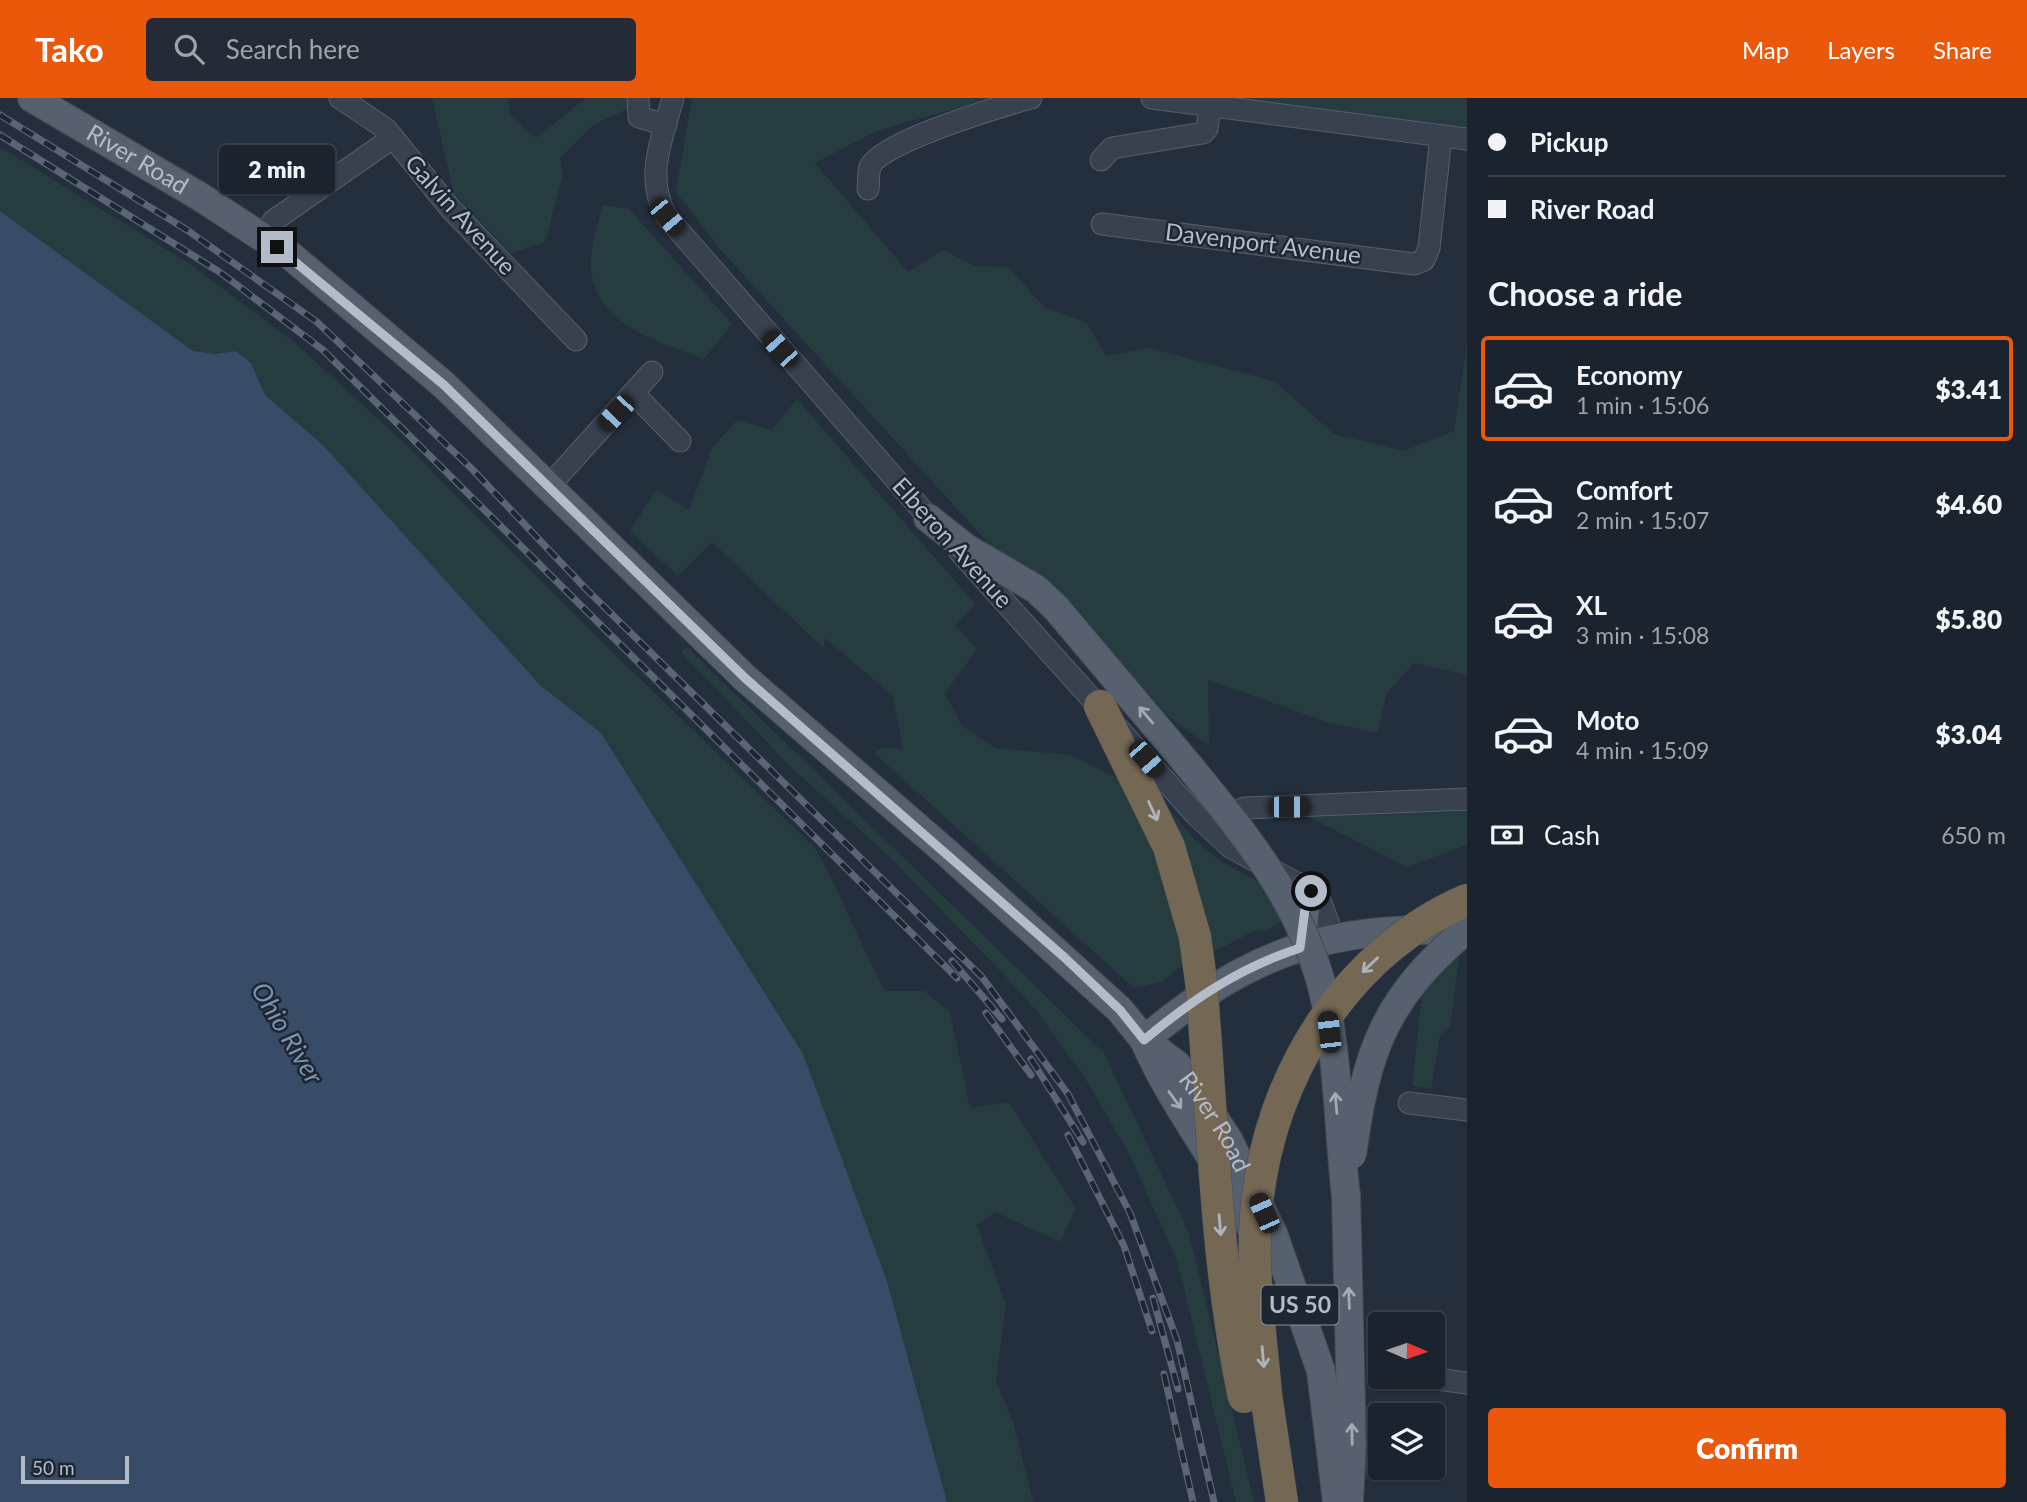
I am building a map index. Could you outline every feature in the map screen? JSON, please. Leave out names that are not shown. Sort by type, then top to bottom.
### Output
[{"type":"highway","points":[[1100,706],[1169,847],[1195,937],[1202,992],[1225,1280],[1282,1502]]},
{"type":"highway","points":[[1268,1502],[1255,1396],[1256,1206],[1270,1133],[1285,1090],[1322,1021],[1367,967],[1393,944],[1467,900]]},
{"type":"main road","name":"River Road","points":[[32,98],[128,152],[291,256],[444,385],[765,697],[1064,957],[1120,1010],[1144,1040],[1177,1065],[1229,1141],[1273,1233],[1321,1371],[1337,1502]]},
{"type":"main road","points":[[928,517],[966,548],[1036,589],[1056,608],[1190,767],[1271,871],[1311,953],[1328,1017],[1346,1196],[1351,1367],[1349,1502]]},
{"type":"main road","points":[[1300,948],[1306,901],[1305,887]]},
{"type":"main road","points":[[1144,1040],[1194,999],[1229,976],[1300,948],[1334,938],[1417,929],[1467,930]]},
{"type":"main road","points":[[1346,1196],[1360,1099],[1382,1029],[1395,1005],[1427,964],[1467,930]]},
{"type":"street","name":"Galvin Avenue","points":[[340,98],[386,129],[450,208],[576,340]]},
{"type":"street","points":[[638,98],[639,117],[666,125]]},
{"type":"street","name":"Elberon Avenue","points":[[673,98],[654,170],[654,184],[667,217],[928,517],[1208,825],[1237,851],[1305,887],[1321,903],[1334,938]]},
{"type":"street","points":[[868,189],[870,166],[884,151],[964,119],[1031,98]]},
{"type":"street","points":[[1152,98],[1467,139]]},
{"type":"street","points":[[1101,160],[1112,148],[1203,133],[1207,128],[1210,106]]},
{"type":"street","name":"Davenport Avenue","points":[[1102,224],[1415,264],[1424,260],[1429,248],[1441,135]]},
{"type":"street","points":[[263,237],[273,222],[391,138]]},
{"type":"street","points":[[548,487],[652,372]]},
{"type":"street","points":[[634,394],[680,441]]},
{"type":"street","points":[[1208,825],[1234,810],[1245,808],[1467,799]]},
{"type":"street","points":[[1409,1103],[1467,1110]]},
{"type":"street","points":[[1446,1380],[1467,1383]]},
{"type":"green space","points":[[432,98],[508,98],[511,116],[536,138],[586,98],[630,98],[627,109],[593,125],[560,158],[563,175],[545,242],[511,253],[454,194]]},
{"type":"green space","points":[[692,98],[993,98],[876,131],[815,163],[908,272],[943,250],[974,266],[1008,267],[1045,308],[1086,322],[1106,356],[1149,348],[1274,381],[1334,434],[1404,451],[1454,431],[1467,345],[1467,675],[1414,663],[1387,693],[1377,733],[1327,722],[1208,680],[1209,746],[1169,717],[1046,581],[992,547],[719,248],[676,192]]},
{"type":"green space","points":[[1152,98],[1467,98],[1467,139]]},
{"type":"green space","points":[[0,147],[187,262],[294,342],[400,439],[607,647],[815,848],[885,991],[924,991],[950,1012],[970,1108],[1009,1102],[1076,1209],[1060,1242],[995,1212],[977,1225],[1006,1305],[996,1380],[1013,1422],[1033,1502],[947,1502],[887,1281],[687,873],[601,733],[540,685],[323,445],[265,395],[251,363],[236,351],[215,354],[193,351],[0,211]]},
{"type":"green space","points":[[602,205],[629,209],[732,324],[704,359],[633,329],[605,305],[595,289],[591,269]]},
{"type":"green space","points":[[797,399],[975,604],[955,625],[977,649],[945,693],[962,726],[995,748],[1071,755],[1121,780],[1172,890],[1186,962],[1161,982],[1134,988],[874,753],[883,747],[903,750],[893,696],[825,638],[823,648],[712,542],[678,576],[630,531],[656,490],[689,510],[712,448],[737,420],[772,430]]},
{"type":"green space","points":[[687,647],[1104,1053],[1189,1233],[1254,1502],[1236,1502],[1178,1263],[1129,1153],[1083,1075],[1036,1010],[1009,980],[890,857],[791,767],[681,652]]},
{"type":"green space","points":[[1161,800],[1198,843],[1222,862],[1263,884],[1285,919],[1268,930],[1254,931],[1207,955]]},
{"type":"green space","points":[[1467,808],[1467,845],[1407,867],[1309,817]]},
{"type":"green space","points":[[1427,949],[1460,952],[1450,1026],[1440,1035],[1431,1089],[1412,1086]]},
{"type":"water","name":"Ohio River","points":[[0,211],[193,351],[215,354],[236,351],[251,363],[265,395],[323,445],[540,685],[601,733],[803,1054],[887,1281],[947,1502],[0,1502]]},
{"type":"railway","points":[[0,115],[187,230],[317,322],[472,469],[587,590],[982,977],[1068,1094],[1130,1213],[1177,1340],[1214,1502]]},
{"type":"railway","points":[[0,135],[221,273],[323,350],[957,978]]},
{"type":"railway","points":[[952,961],[1002,1019]]},
{"type":"railway","points":[[986,1013],[1031,1075]]},
{"type":"railway","points":[[1031,1059],[1083,1142]]},
{"type":"railway","points":[[1068,1135],[1124,1246],[1152,1331]]},
{"type":"railway","points":[[1153,1298],[1178,1389]]},
{"type":"railway","points":[[1164,1374],[1193,1502]]},
{"type":"route","points":[[277,247],[444,385],[745,678],[1064,957],[1120,1010],[1144,1040],[1194,999],[1229,976],[1246,967],[1300,948],[1306,901],[1305,887],[1311,891]]}]
